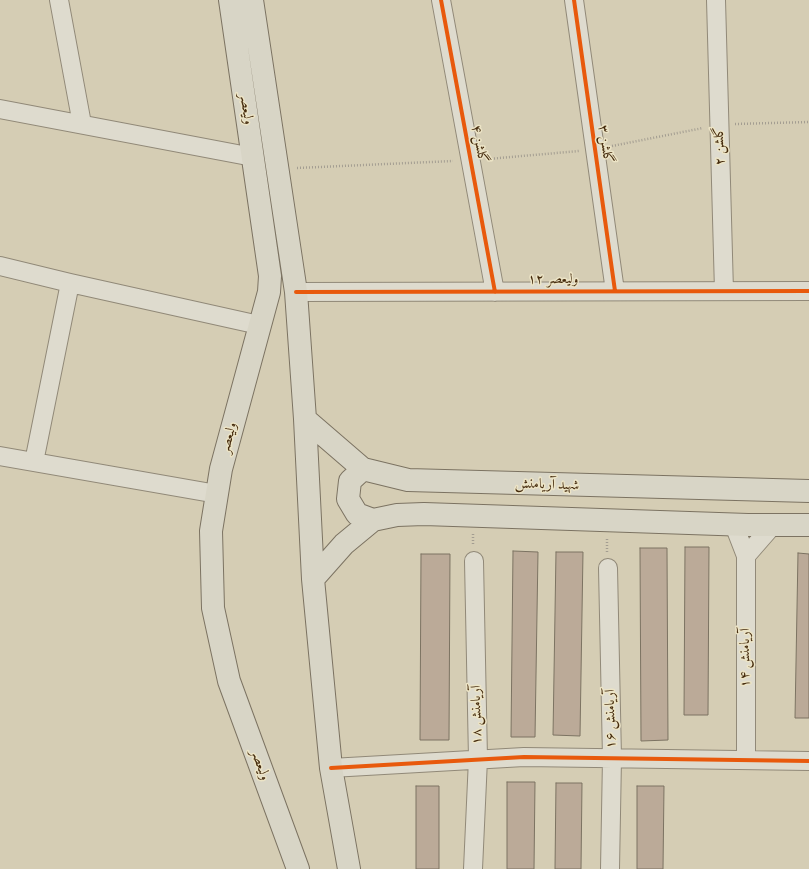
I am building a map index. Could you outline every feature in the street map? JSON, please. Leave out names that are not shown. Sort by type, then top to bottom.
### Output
[{"type":"main road","name":"ولیعصر","points":[[230,0],[270,276],[269,292],[259,324],[221,469],[211,531],[213,608],[229,681],[298,869]]},
{"type":"main road","name":"ولیعصر","points":[[252,0],[296,292],[305,418],[313,579],[332,768],[349,869]]},
{"type":"main road","name":"شهید آریامنش","points":[[305,418],[363,469],[408,480],[426,482],[809,491]]},
{"type":"main road","points":[[363,469],[350,481],[348,499],[357,514],[373,520]]},
{"type":"main road","points":[[313,579],[344,544],[373,520],[397,515],[473,515],[734,525],[809,525]]},
{"type":"street","points":[[59,0],[82,124]]},
{"type":"street","name":"گلشن ۴","points":[[441,0],[495,292]]},
{"type":"street","name":"گلشن ۳","points":[[574,0],[615,291]]},
{"type":"street","name":"گلشن ۲","points":[[716,0],[724,291]]},
{"type":"street","points":[[0,109],[253,156]]},
{"type":"street","points":[[0,266],[70,284],[259,324]]},
{"type":"street","points":[[34,462],[70,284]]},
{"type":"street","name":"ولیعصر ۱۲","points":[[296,292],[809,291]]},
{"type":"street","points":[[0,456],[217,494]]},
{"type":"street","name":"آریامنش ۱۴","points":[[734,525],[746,556],[746,760]]},
{"type":"street","points":[[746,556],[773,525]]},
{"type":"street","name":"آریامنش ۱۸","points":[[473,869],[478,759],[474,561]]},
{"type":"street","name":"آریامنش ۱۶","points":[[608,568],[612,758],[610,869]]},
{"type":"street","points":[[332,768],[524,757],[809,761]]},
{"type":"path","points":[[278,169],[471,160],[595,149],[720,125],[809,122]]},
{"type":"path","points":[[473,515],[474,561]]},
{"type":"path","points":[[606,520],[608,568]]},
{"type":"building","points":[[685,547],[709,547],[708,715],[684,715]]},
{"type":"building","points":[[640,548],[667,548],[668,740],[641,741]]},
{"type":"building","points":[[513,551],[538,552],[535,737],[511,737]]},
{"type":"building","points":[[556,552],[583,552],[580,736],[553,735]]},
{"type":"building","points":[[798,553],[809,554],[809,718],[795,718]]},
{"type":"building","points":[[421,554],[450,554],[449,740],[420,740]]},
{"type":"building","points":[[507,782],[535,782],[534,869],[507,869]]},
{"type":"building","points":[[556,783],[582,783],[581,869],[555,869]]},
{"type":"building","points":[[416,786],[439,786],[439,869],[416,869]]},
{"type":"building","points":[[637,786],[664,786],[663,869],[637,869]]},
{"type":"cycle path","points":[[441,0],[495,292]]},
{"type":"cycle path","points":[[574,0],[615,291]]},
{"type":"cycle path","points":[[296,292],[809,291]]},
{"type":"cycle path","points":[[331,768],[524,757],[809,761]]}]
